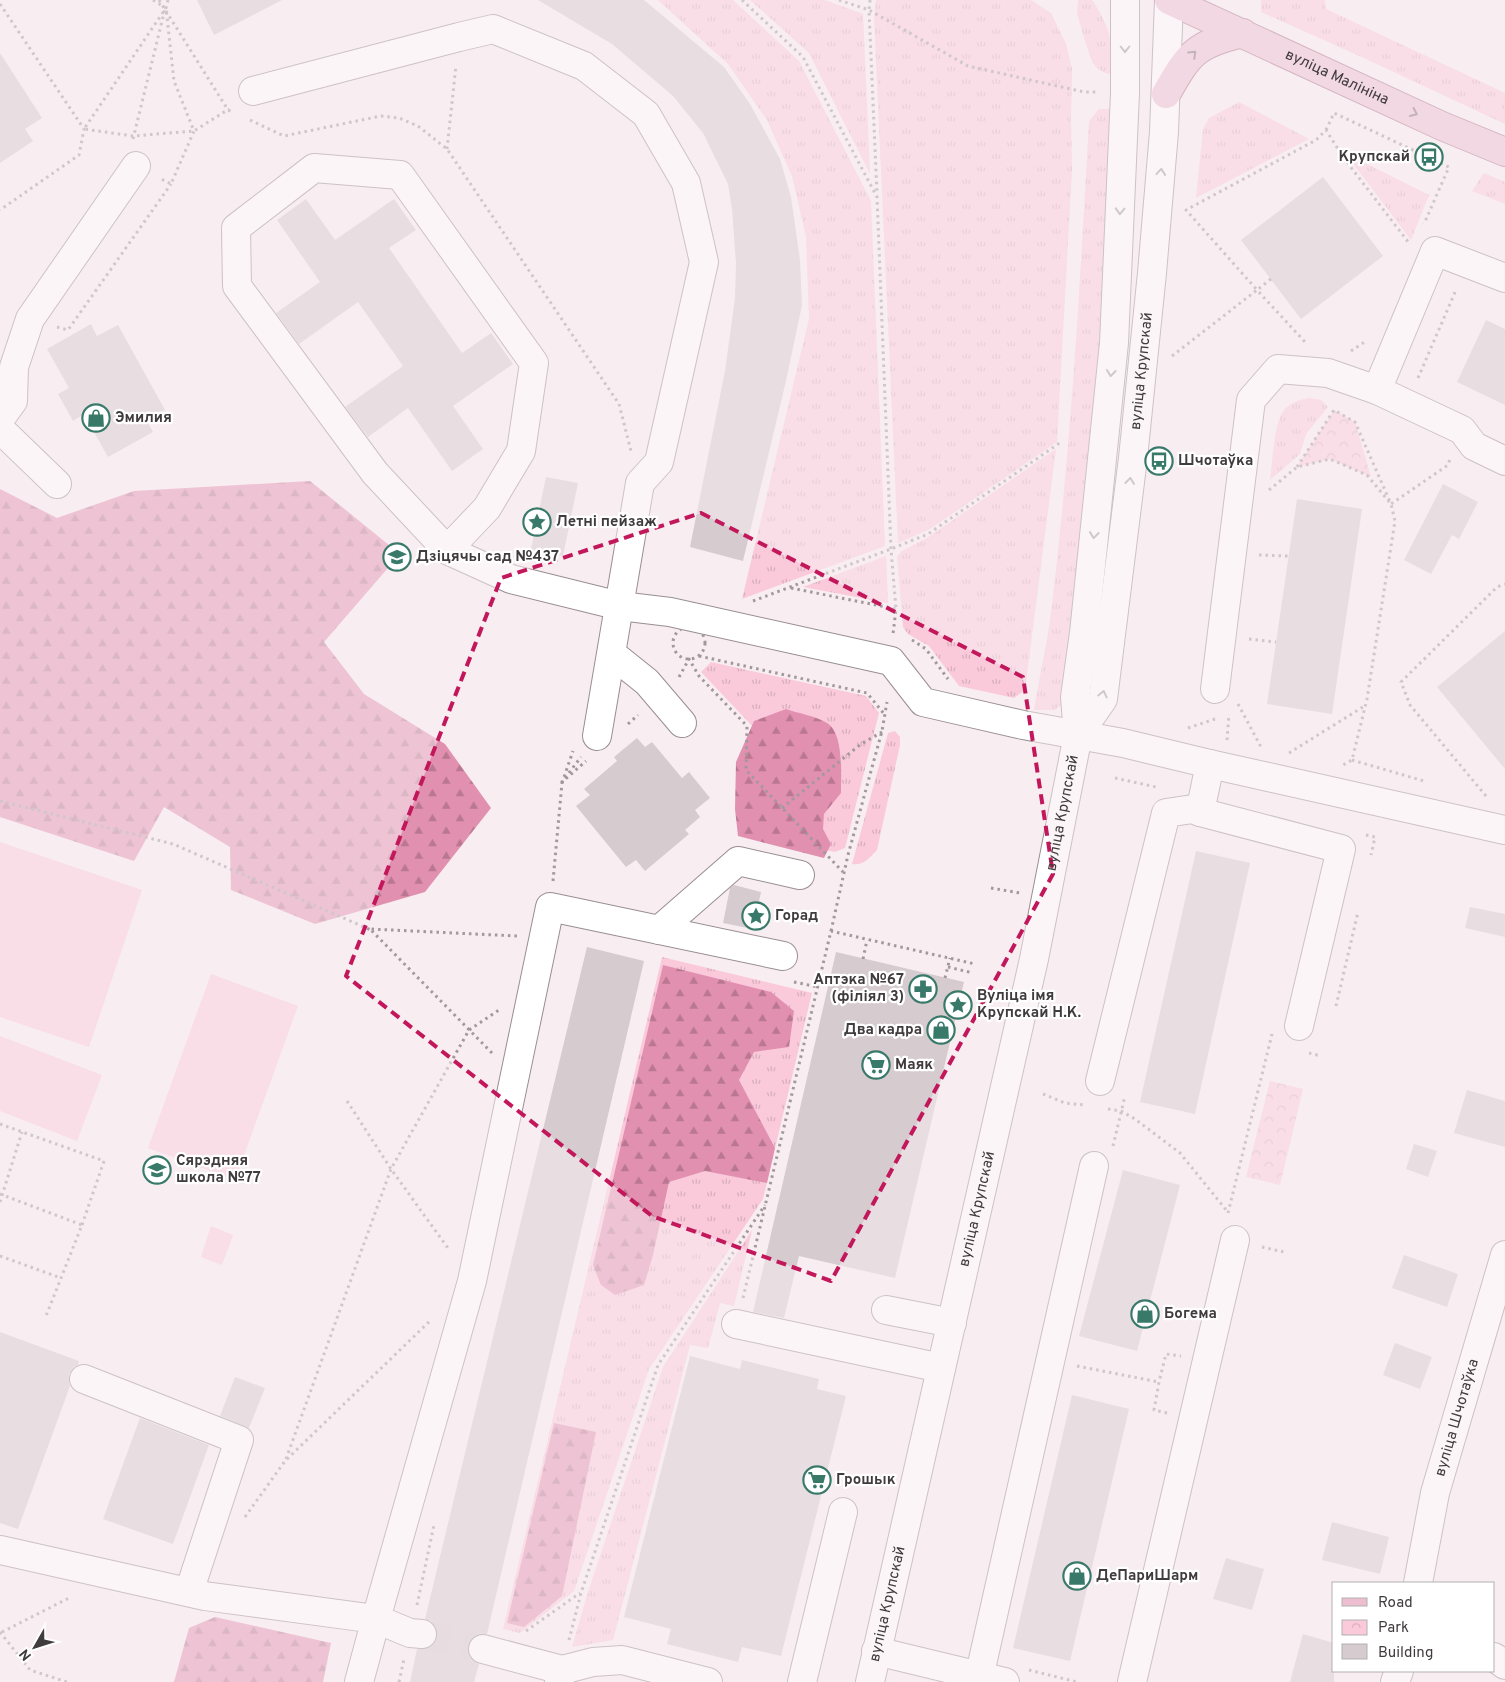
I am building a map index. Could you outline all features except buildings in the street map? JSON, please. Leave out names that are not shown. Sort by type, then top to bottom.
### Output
[{"type":"main road","name":"вуліца Малініна","points":[[1169,0],[1442,126],[1505,152]]},
{"type":"main road","points":[[1166,94],[1189,57],[1199,48],[1219,39],[1243,33]]},
{"type":"street","name":"вуліца Крупскай","points":[[870,1682],[1034,959],[1078,735],[1075,697],[1084,633],[1114,343],[1125,93],[1125,0]]},
{"type":"street","name":"вуліца Крупскай","points":[[1078,735],[1103,699],[1133,458],[1152,273],[1166,94],[1169,0]]},
{"type":"street","points":[[253,91],[459,37],[493,30],[584,66],[646,114],[686,183],[704,262],[659,462],[640,482],[597,736]]},
{"type":"street","points":[[0,418],[13,401],[14,367],[30,319],[136,166]]},
{"type":"street","points":[[447,550],[487,508],[521,451],[534,363],[400,176],[314,168],[236,228],[237,286],[374,473],[447,550],[511,580],[620,606],[670,612],[891,661],[923,702],[1023,725],[1123,743],[1505,830]]},
{"type":"street","points":[[1378,390],[1435,251],[1505,278]]},
{"type":"street","points":[[1215,690],[1251,400],[1278,369],[1328,373],[1378,390],[1462,430],[1474,446],[1505,461]]},
{"type":"street","points":[[0,429],[57,484]]},
{"type":"street","points":[[612,654],[647,682],[682,723]]},
{"type":"street","points":[[1200,812],[1210,764]]},
{"type":"street","points":[[1100,1081],[1166,813],[1193,809],[1342,849],[1299,1026]]},
{"type":"street","points":[[659,930],[738,861],[800,875]]},
{"type":"street","points":[[359,1682],[472,1281],[550,907],[783,956]]},
{"type":"street","points":[[876,1651],[987,1680],[1094,1166]]},
{"type":"street","points":[[1132,1682],[1230,1230]]},
{"type":"street","name":"вуліца Шчотаўка","points":[[1418,1582],[1435,1493],[1505,1255]]},
{"type":"street","points":[[886,1310],[952,1323]]},
{"type":"street","points":[[736,1324],[941,1368]]},
{"type":"street","points":[[84,1379],[238,1440],[188,1592]]},
{"type":"street","points":[[802,1682],[844,1512]]},
{"type":"street","points":[[0,1550],[188,1592],[376,1619],[410,1634],[422,1634]]},
{"type":"street","points":[[490,1651],[560,1676],[593,1662],[622,1660],[708,1682]]},
{"type":"path","points":[[153,0],[166,8]]},
{"type":"path","points":[[168,0],[132,136],[136,166],[171,184]]},
{"type":"path","points":[[742,0],[803,56],[877,197]]},
{"type":"path","points":[[838,0],[869,10],[968,66],[1084,92]]},
{"type":"path","points":[[736,1324],[844,872],[886,715],[896,609],[891,549],[870,0]]},
{"type":"path","points":[[0,4],[84,129],[132,136],[194,131],[228,110],[253,91]]},
{"type":"path","points":[[0,210],[80,155],[84,129],[166,8]]},
{"type":"path","points":[[30,319],[68,330],[171,184],[194,131],[174,81],[166,8]]},
{"type":"path","points":[[447,149],[459,37]]},
{"type":"path","points":[[1306,343],[1186,210],[1316,140],[1326,130],[1334,113],[1449,167],[1424,225]]},
{"type":"path","points":[[1326,130],[1343,157],[1414,249]]},
{"type":"path","points":[[1171,356],[1271,279]]},
{"type":"path","points":[[1417,381],[1459,284]]},
{"type":"path","points":[[1344,352],[1354,351],[1367,341]]},
{"type":"path","points":[[1265,485],[1264,495],[1279,480],[1297,467],[1334,410],[1355,422],[1391,504],[1395,522],[1366,705],[1352,760]]},
{"type":"path","points":[[1391,504],[1448,465],[1462,430]]},
{"type":"path","points":[[746,604],[928,534],[1061,442]]},
{"type":"path","points":[[1297,467],[1330,460],[1367,475],[1391,504]]},
{"type":"path","points":[[1256,554],[1288,556]]},
{"type":"path","points":[[1479,796],[1488,798],[1410,705],[1400,682],[1497,587],[1505,584]]},
{"type":"path","points":[[789,588],[896,609]]},
{"type":"path","points":[[894,628],[902,633]]},
{"type":"path","points":[[910,638],[926,649],[949,680]]},
{"type":"path","points":[[1246,639],[1276,642]]},
{"type":"path","points":[[699,656],[867,693],[886,715]]},
{"type":"path","points":[[689,660],[700,676],[747,726],[746,770],[844,872]]},
{"type":"path","points":[[1227,743],[1230,714],[1236,702],[1264,752],[1254,750]]},
{"type":"path","points":[[1293,758],[1284,756],[1366,705]]},
{"type":"path","points":[[1183,730],[1230,714]]},
{"type":"path","points":[[782,808],[861,744],[882,731]]},
{"type":"path","points":[[550,907],[561,783],[597,736]]},
{"type":"path","points":[[1338,767],[1352,760],[1433,783]]},
{"type":"path","points":[[0,801],[173,844],[372,931],[515,1075]]},
{"type":"path","points":[[372,931],[370,929],[544,937]]},
{"type":"path","points":[[831,931],[975,964]]},
{"type":"path","points":[[863,959],[867,940]]},
{"type":"path","points":[[945,978],[950,958]]},
{"type":"path","points":[[948,967],[973,973]]},
{"type":"path","points":[[285,1462],[391,1169],[469,1030],[533,987]]},
{"type":"path","points":[[1230,1230],[1228,1212],[1272,1033]]},
{"type":"path","points":[[1126,1092],[1122,1111],[1180,1153],[1228,1212]]},
{"type":"path","points":[[1043,1094],[1065,1103]]},
{"type":"path","points":[[348,1101],[391,1169],[472,1281]]},
{"type":"path","points":[[0,1124],[104,1161],[82,1226],[46,1316]]},
{"type":"path","points":[[0,1202],[22,1132]]},
{"type":"path","points":[[1,1194],[82,1226]]},
{"type":"path","points":[[560,1676],[581,1593],[658,1365],[765,1205]]},
{"type":"path","points":[[0,1256],[61,1278]]},
{"type":"path","points":[[240,1524],[285,1462],[436,1315]]},
{"type":"path","points":[[1170,1414],[1154,1410],[1166,1354],[1185,1357]]},
{"type":"path","points":[[490,1651],[581,1593]]},
{"type":"path","points":[[67,1682],[30,1670],[1,1632],[68,1598]]},
{"type":"highlighted area","points":[[701,513],[1023,677],[1053,874],[831,1281],[652,1216],[346,976],[501,578]]},
{"type":"green space","points":[[658,0],[733,0],[799,61],[871,201],[885,546],[742,599],[809,319],[806,237],[792,176],[767,120],[728,64]]},
{"type":"green space","points":[[750,0],[825,0],[863,14],[870,174],[809,53]]},
{"type":"green space","points":[[876,0],[1031,0],[1051,13],[1066,44],[1072,69],[1072,169],[1057,442],[930,529],[898,543],[874,17]]},
{"type":"green space","points":[[1078,0],[1092,0],[1103,18],[1112,45],[1117,75],[1098,69],[1093,63],[1077,12]]},
{"type":"green space","points":[[1261,0],[1325,0],[1326,9],[1505,93],[1505,124],[1261,12]]},
{"type":"green space","points":[[1239,102],[1309,139],[1196,198],[1203,129],[1209,118]]},
{"type":"green space","points":[[1099,109],[1116,109],[1106,308],[1087,508],[1062,704],[1055,710],[1034,710],[1051,613],[1064,490],[1078,306],[1089,121]]},
{"type":"green space","points":[[1345,153],[1429,195],[1411,240]]},
{"type":"green space","points":[[1484,173],[1505,182],[1505,204],[1472,191]]},
{"type":"green space","points":[[1309,398],[1321,400],[1328,407],[1306,434],[1300,454],[1270,480],[1275,437],[1282,413],[1291,404]]},
{"type":"green space","points":[[1334,410],[1355,422],[1371,477],[1330,459],[1297,467]]},
{"type":"green space","points":[[1056,449],[1025,690],[1014,698],[959,686],[929,646],[908,634],[903,627],[897,556],[902,551],[927,538]]},
{"type":"green space","points":[[310,481],[400,554],[324,642],[364,694],[445,744],[491,808],[425,892],[315,924],[231,890],[230,847],[164,807],[134,861],[0,817],[0,489],[57,518],[134,491]]},
{"type":"green space","points":[[886,556],[888,603],[803,587]]},
{"type":"green space","points":[[711,662],[866,696],[879,713],[845,848],[835,852],[753,835],[754,728],[701,672]]},
{"type":"green space","points":[[786,709],[827,723],[832,728],[839,745],[841,793],[824,814],[823,829],[831,844],[824,858],[738,836],[735,809],[736,762],[754,721]]},
{"type":"green space","points":[[895,731],[900,737],[900,745],[877,850],[860,864],[852,864],[888,733]]},
{"type":"green space","points":[[0,842],[142,890],[89,1047],[0,1017]]},
{"type":"green space","points":[[662,957],[812,993],[763,1199],[649,1369],[574,1591],[520,1633],[503,1629]]},
{"type":"green space","points":[[663,965],[771,992],[794,1011],[789,1047],[754,1052],[739,1080],[775,1148],[767,1183],[705,1171],[669,1182],[653,1255],[644,1285],[615,1295],[601,1285],[593,1265]]},
{"type":"green space","points":[[211,974],[298,1006],[235,1180],[148,1148]]},
{"type":"green space","points":[[0,1036],[102,1075],[77,1141],[0,1111]]},
{"type":"green space","points":[[1270,1081],[1303,1089],[1280,1185],[1246,1177]]},
{"type":"green space","points":[[211,1226],[233,1235],[222,1265],[201,1257]]},
{"type":"green space","points":[[752,1230],[734,1306],[720,1303],[708,1348],[690,1345],[613,1640],[572,1647],[587,1595],[663,1367]]},
{"type":"green space","points":[[554,1423],[596,1432],[562,1596],[524,1627],[507,1623]]},
{"type":"green space","points":[[215,1617],[331,1643],[323,1682],[174,1682],[189,1628]]},
{"type":"tunnel","points":[[422,1634],[483,1649]]},
{"type":"place","name":"Крупскай","points":[[1429,157]]},
{"type":"place","name":"Эмилия","points":[[96,418]]},
{"type":"place","name":"Шчотаўка","points":[[1159,461]]},
{"type":"place","name":"Летні пейзаж","points":[[537,522]]},
{"type":"place","name":"Дзіцячы сад №437","points":[[397,557]]},
{"type":"place","name":"Горад","points":[[756,916]]},
{"type":"place","name":"Аптэка №67 (філіял 3)","points":[[923,989]]},
{"type":"place","name":"Вуліца імя Крупскай Н.К.","points":[[958,1005]]},
{"type":"place","name":"Два кадра","points":[[941,1030]]},
{"type":"place","name":"Маяк","points":[[876,1065]]},
{"type":"place","name":"Сярэдняя школа №77","points":[[157,1170]]},
{"type":"place","name":"Богема","points":[[1145,1314]]},
{"type":"place","name":"Грошык","points":[[817,1480]]},
{"type":"place","name":"ДеПариШарм","points":[[1077,1576]]}]
